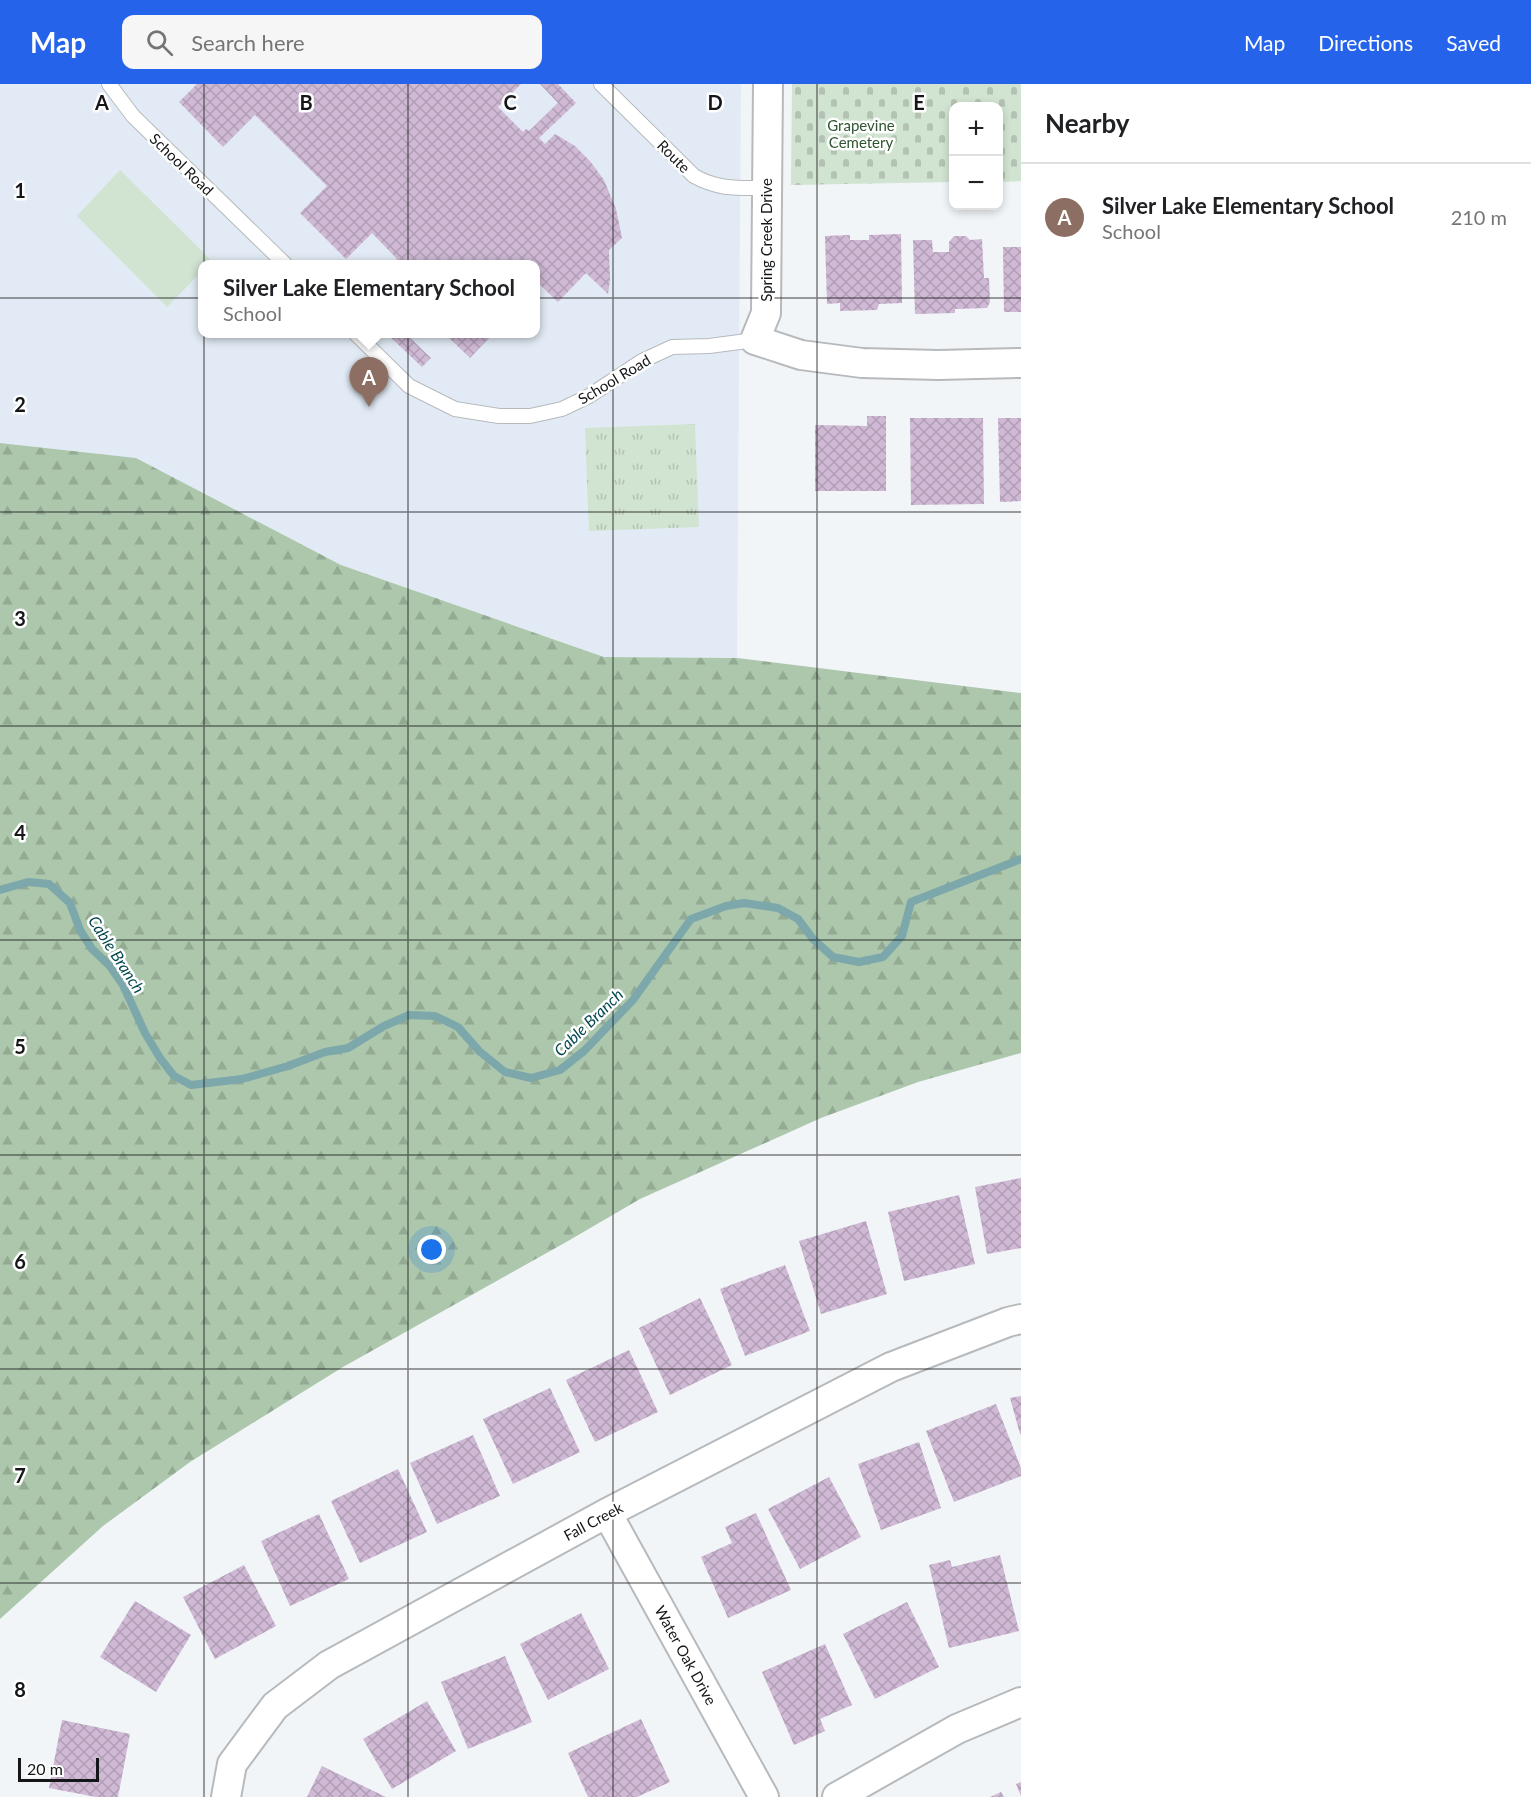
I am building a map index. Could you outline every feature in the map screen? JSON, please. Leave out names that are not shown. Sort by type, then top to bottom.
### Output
[{"type":"street","name":"Spring Creek Drive","points":[[755,340],[766,314],[768,84]]},
{"type":"street","points":[[755,340],[801,355],[862,363],[1021,363]]},
{"type":"street","name":"Fall Creek","points":[[226,1797],[232,1764],[275,1706],[329,1665],[607,1513],[891,1367],[1021,1319]]},
{"type":"street","name":"Water Oak Drive","points":[[607,1513],[764,1797]]},
{"type":"street","points":[[837,1797],[957,1729],[1021,1702]]},
{"type":"lane","name":"School Road","points":[[109,84],[133,116],[281,260]]},
{"type":"lane","name":"Route","points":[[601,84],[694,176],[707,183],[728,188],[766,188]]},
{"type":"lane","name":"School Road","points":[[361,338],[409,386],[455,409],[499,416],[530,416],[562,409],[589,396],[642,361],[672,347],[709,346],[755,340]]},
{"type":"shaded area","points":[[0,84],[741,84],[737,658],[604,657],[341,565],[136,458],[0,443]]},
{"type":"green space","name":"Grapevine Cemetery","points":[[792,84],[1021,84],[1021,181],[1003,182],[1003,102],[949,102],[949,182],[791,185]]},
{"type":"green space","points":[[120,170],[211,260],[198,260],[198,275],[167,307],[77,216]]},
{"type":"green space","points":[[695,424],[699,527],[589,531],[585,428]]},
{"type":"green space","points":[[0,443],[136,458],[341,565],[604,657],[737,658],[1021,693],[1021,1053],[918,1082],[821,1118],[640,1199],[343,1367],[190,1462],[103,1526],[0,1619]]},
{"type":"building","points":[[197,84],[521,84],[498,107],[523,132],[526,129],[529,131],[558,103],[540,84],[558,84],[576,103],[539,138],[545,144],[555,134],[575,146],[604,180],[616,209],[622,238],[609,250],[608,294],[586,273],[558,302],[540,285],[540,260],[396,260],[372,233],[346,259],[300,213],[327,186],[255,115],[223,147],[179,102]]},
{"type":"building","points":[[901,234],[902,303],[879,304],[877,310],[840,311],[840,303],[827,304],[825,236],[850,235],[850,240],[869,240],[869,235]]},
{"type":"building","points":[[954,236],[966,236],[970,240],[982,239],[984,278],[989,278],[990,302],[987,308],[955,309],[955,313],[915,314],[913,240],[932,240],[933,252],[949,252],[949,242]]},
{"type":"building","points":[[1003,247],[1021,247],[1021,312],[1004,312]]},
{"type":"building","points":[[391,338],[410,338],[431,358],[422,367]]},
{"type":"building","points":[[449,338],[489,338],[470,358]]},
{"type":"building","points":[[867,416],[886,416],[886,491],[815,491],[815,425],[867,426]]},
{"type":"building","points":[[910,418],[983,418],[984,504],[911,505]]},
{"type":"building","points":[[998,418],[1021,418],[1021,501],[1000,502]]},
{"type":"building","points":[[1021,1178],[1021,1248],[987,1254],[975,1187]]},
{"type":"building","points":[[959,1195],[975,1264],[904,1281],[888,1212]]},
{"type":"building","points":[[866,1221],[887,1294],[821,1314],[799,1241]]},
{"type":"building","points":[[785,1265],[810,1331],[745,1356],[720,1289]]},
{"type":"building","points":[[700,1298],[732,1365],[670,1395],[639,1328]]},
{"type":"building","points":[[629,1350],[658,1412],[595,1442],[566,1380]]},
{"type":"building","points":[[550,1388],[580,1452],[513,1484],[483,1419]]},
{"type":"building","points":[[1021,1396],[1021,1434],[1020,1434],[1010,1398]]},
{"type":"building","points":[[996,1404],[1021,1468],[1021,1476],[954,1502],[926,1431]]},
{"type":"building","points":[[473,1435],[500,1496],[437,1524],[410,1463]]},
{"type":"building","points":[[919,1442],[941,1508],[881,1530],[858,1464]]},
{"type":"building","points":[[398,1469],[427,1532],[360,1563],[331,1501]]},
{"type":"building","points":[[829,1477],[861,1537],[800,1569],[768,1509]]},
{"type":"building","points":[[756,1513],[791,1590],[728,1618],[701,1557],[732,1543],[725,1527]]},
{"type":"building","points":[[319,1514],[349,1579],[290,1606],[261,1541]]},
{"type":"building","points":[[1000,1555],[1019,1631],[949,1648],[929,1565],[950,1560],[952,1567]]},
{"type":"building","points":[[244,1565],[276,1626],[215,1659],[183,1597]]},
{"type":"building","points":[[135,1601],[191,1635],[156,1692],[100,1657]]},
{"type":"building","points":[[907,1602],[939,1667],[875,1699],[843,1634]]},
{"type":"building","points":[[581,1613],[609,1669],[548,1700],[520,1644]]},
{"type":"building","points":[[825,1644],[852,1705],[820,1719],[825,1731],[794,1745],[762,1672]]},
{"type":"building","points":[[505,1656],[532,1722],[468,1749],[441,1682]]},
{"type":"building","points":[[427,1701],[456,1751],[392,1789],[363,1739]]},
{"type":"building","points":[[641,1719],[670,1782],[637,1797],[588,1797],[568,1753]]},
{"type":"building","points":[[62,1720],[130,1734],[118,1797],[96,1797],[49,1788]]},
{"type":"building","points":[[322,1766],[386,1797],[307,1797]]},
{"type":"building","points":[[1021,1782],[1021,1796],[1016,1784]]},
{"type":"building","points":[[1001,1792],[1004,1797],[990,1797]]},
{"type":"waterway","name":"Cable Branch","points":[[0,890],[28,882],[49,884],[70,903],[80,930],[92,949],[109,965],[123,985],[145,1033],[160,1058],[174,1076],[191,1085],[242,1079],[288,1066],[325,1052],[348,1048],[384,1026],[409,1015],[435,1016],[458,1027],[479,1051],[505,1072],[531,1078],[560,1070],[584,1051],[633,1000],[691,919],[726,906],[744,903],[778,908],[798,919],[813,939],[833,957],[859,962],[883,957],[902,936],[911,902],[1021,859]]},
{"type":"place","name":"Silver Lake Elementary School","points":[[369,407]]}]
